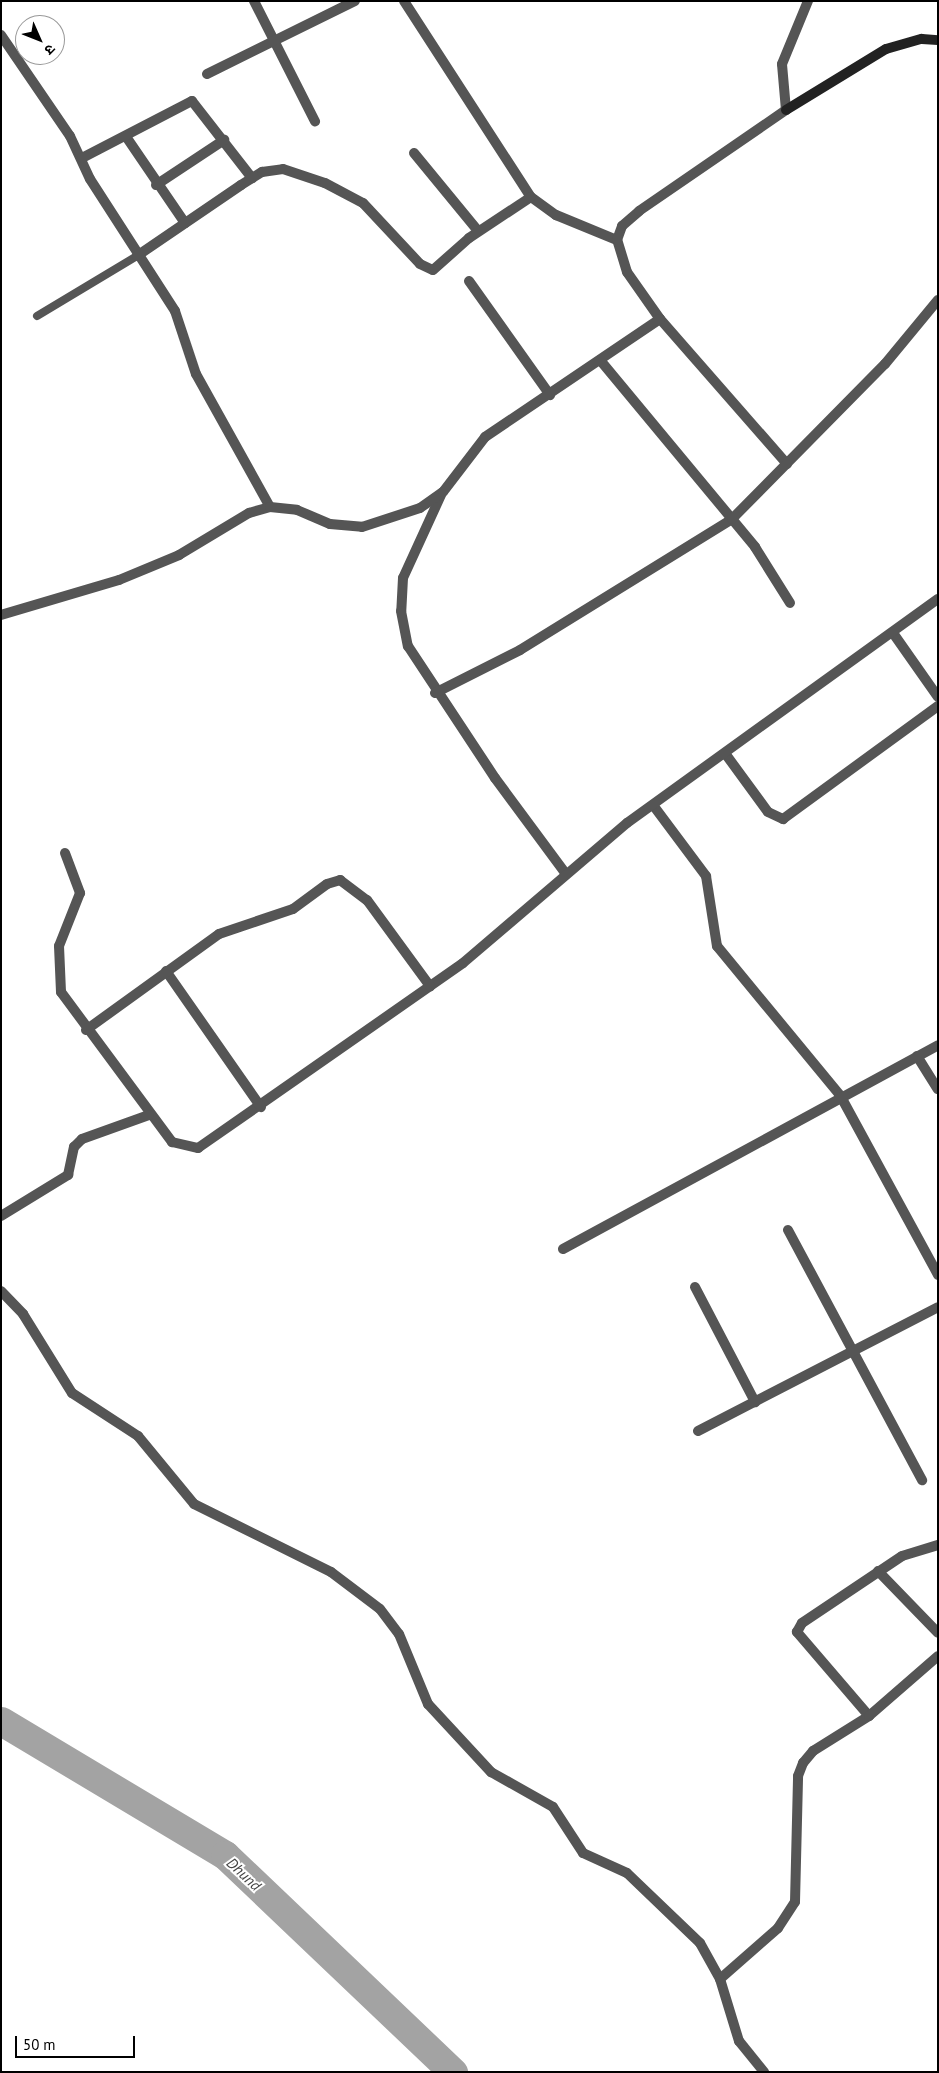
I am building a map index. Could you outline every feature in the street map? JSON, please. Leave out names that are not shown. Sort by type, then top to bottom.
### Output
[{"type":"street","points":[[254,1],[315,121]]},
{"type":"street","points":[[207,74],[273,39],[355,1]]},
{"type":"street","points":[[404,1],[531,197],[556,214],[617,240]]},
{"type":"street","points":[[786,110],[782,64],[808,1]]},
{"type":"street","points":[[1,35],[82,158],[137,256],[175,311],[196,374],[270,507]]},
{"type":"street","points":[[787,464],[660,319],[627,272],[617,240],[622,226],[639,211],[786,110],[886,49],[922,39],[938,40]]},
{"type":"street","points":[[82,158],[127,138],[173,107],[192,100],[252,178]]},
{"type":"street","points":[[127,138],[156,185],[185,223]]},
{"type":"street","points":[[156,185],[224,140]]},
{"type":"street","points":[[414,153],[478,231]]},
{"type":"street","points":[[137,256],[252,178],[283,169],[343,192],[378,216],[426,268],[442,265],[478,231],[531,197]]},
{"type":"street","points":[[469,281],[550,394]]},
{"type":"street","points":[[435,693],[520,650],[732,519],[885,364],[938,300]]},
{"type":"street","points":[[566,874],[435,693],[408,646],[401,611],[403,578],[428,516],[443,492],[485,437],[660,319]]},
{"type":"street","points":[[600,360],[732,519],[790,603]]},
{"type":"street","points":[[1,614],[127,576],[179,555],[249,513],[270,507],[297,510],[330,524],[362,527],[420,508],[443,492]]},
{"type":"street","points":[[65,853],[77,874],[80,893],[60,946],[61,992],[86,1030],[149,1115],[172,1142],[193,1149],[206,1145],[262,1107],[430,986],[504,931],[566,874],[653,805],[727,756],[938,599]]},
{"type":"street","points":[[893,633],[938,697]]},
{"type":"street","points":[[727,756],[768,812],[783,819],[938,706]]},
{"type":"street","points":[[653,805],[706,876],[717,946],[840,1095],[938,1275]]},
{"type":"street","points":[[86,1030],[219,934],[293,908],[327,884],[340,880],[368,900],[430,986]]},
{"type":"street","points":[[166,971],[262,1107]]},
{"type":"street","points":[[563,1249],[840,1095],[938,1045]]},
{"type":"street","points":[[917,1056],[938,1089]]},
{"type":"street","points":[[1,1216],[68,1175],[74,1147],[82,1139],[149,1115]]},
{"type":"street","points":[[788,1230],[922,1480]]},
{"type":"street","points":[[695,1287],[755,1402]]},
{"type":"street","points":[[1,1291],[23,1314],[72,1393],[138,1436],[194,1504],[331,1572],[380,1609],[399,1634],[428,1704],[504,1783],[553,1807],[583,1853],[627,1873],[686,1927],[720,1979],[739,2041],[764,2072]]},
{"type":"street","points":[[698,1431],[938,1307]]},
{"type":"street","points":[[869,1716],[797,1632],[802,1623],[878,1570],[909,1553],[938,1545]]},
{"type":"street","points":[[878,1570],[938,1633]]},
{"type":"street","points":[[720,1979],[778,1928],[795,1902],[798,1776],[803,1763],[813,1751],[869,1716],[938,1656]]},
{"type":"lane","points":[[37,316],[137,256]]},
{"type":"waterway","name":"Dhund","points":[[1,1721],[225,1855],[453,2072]]}]
